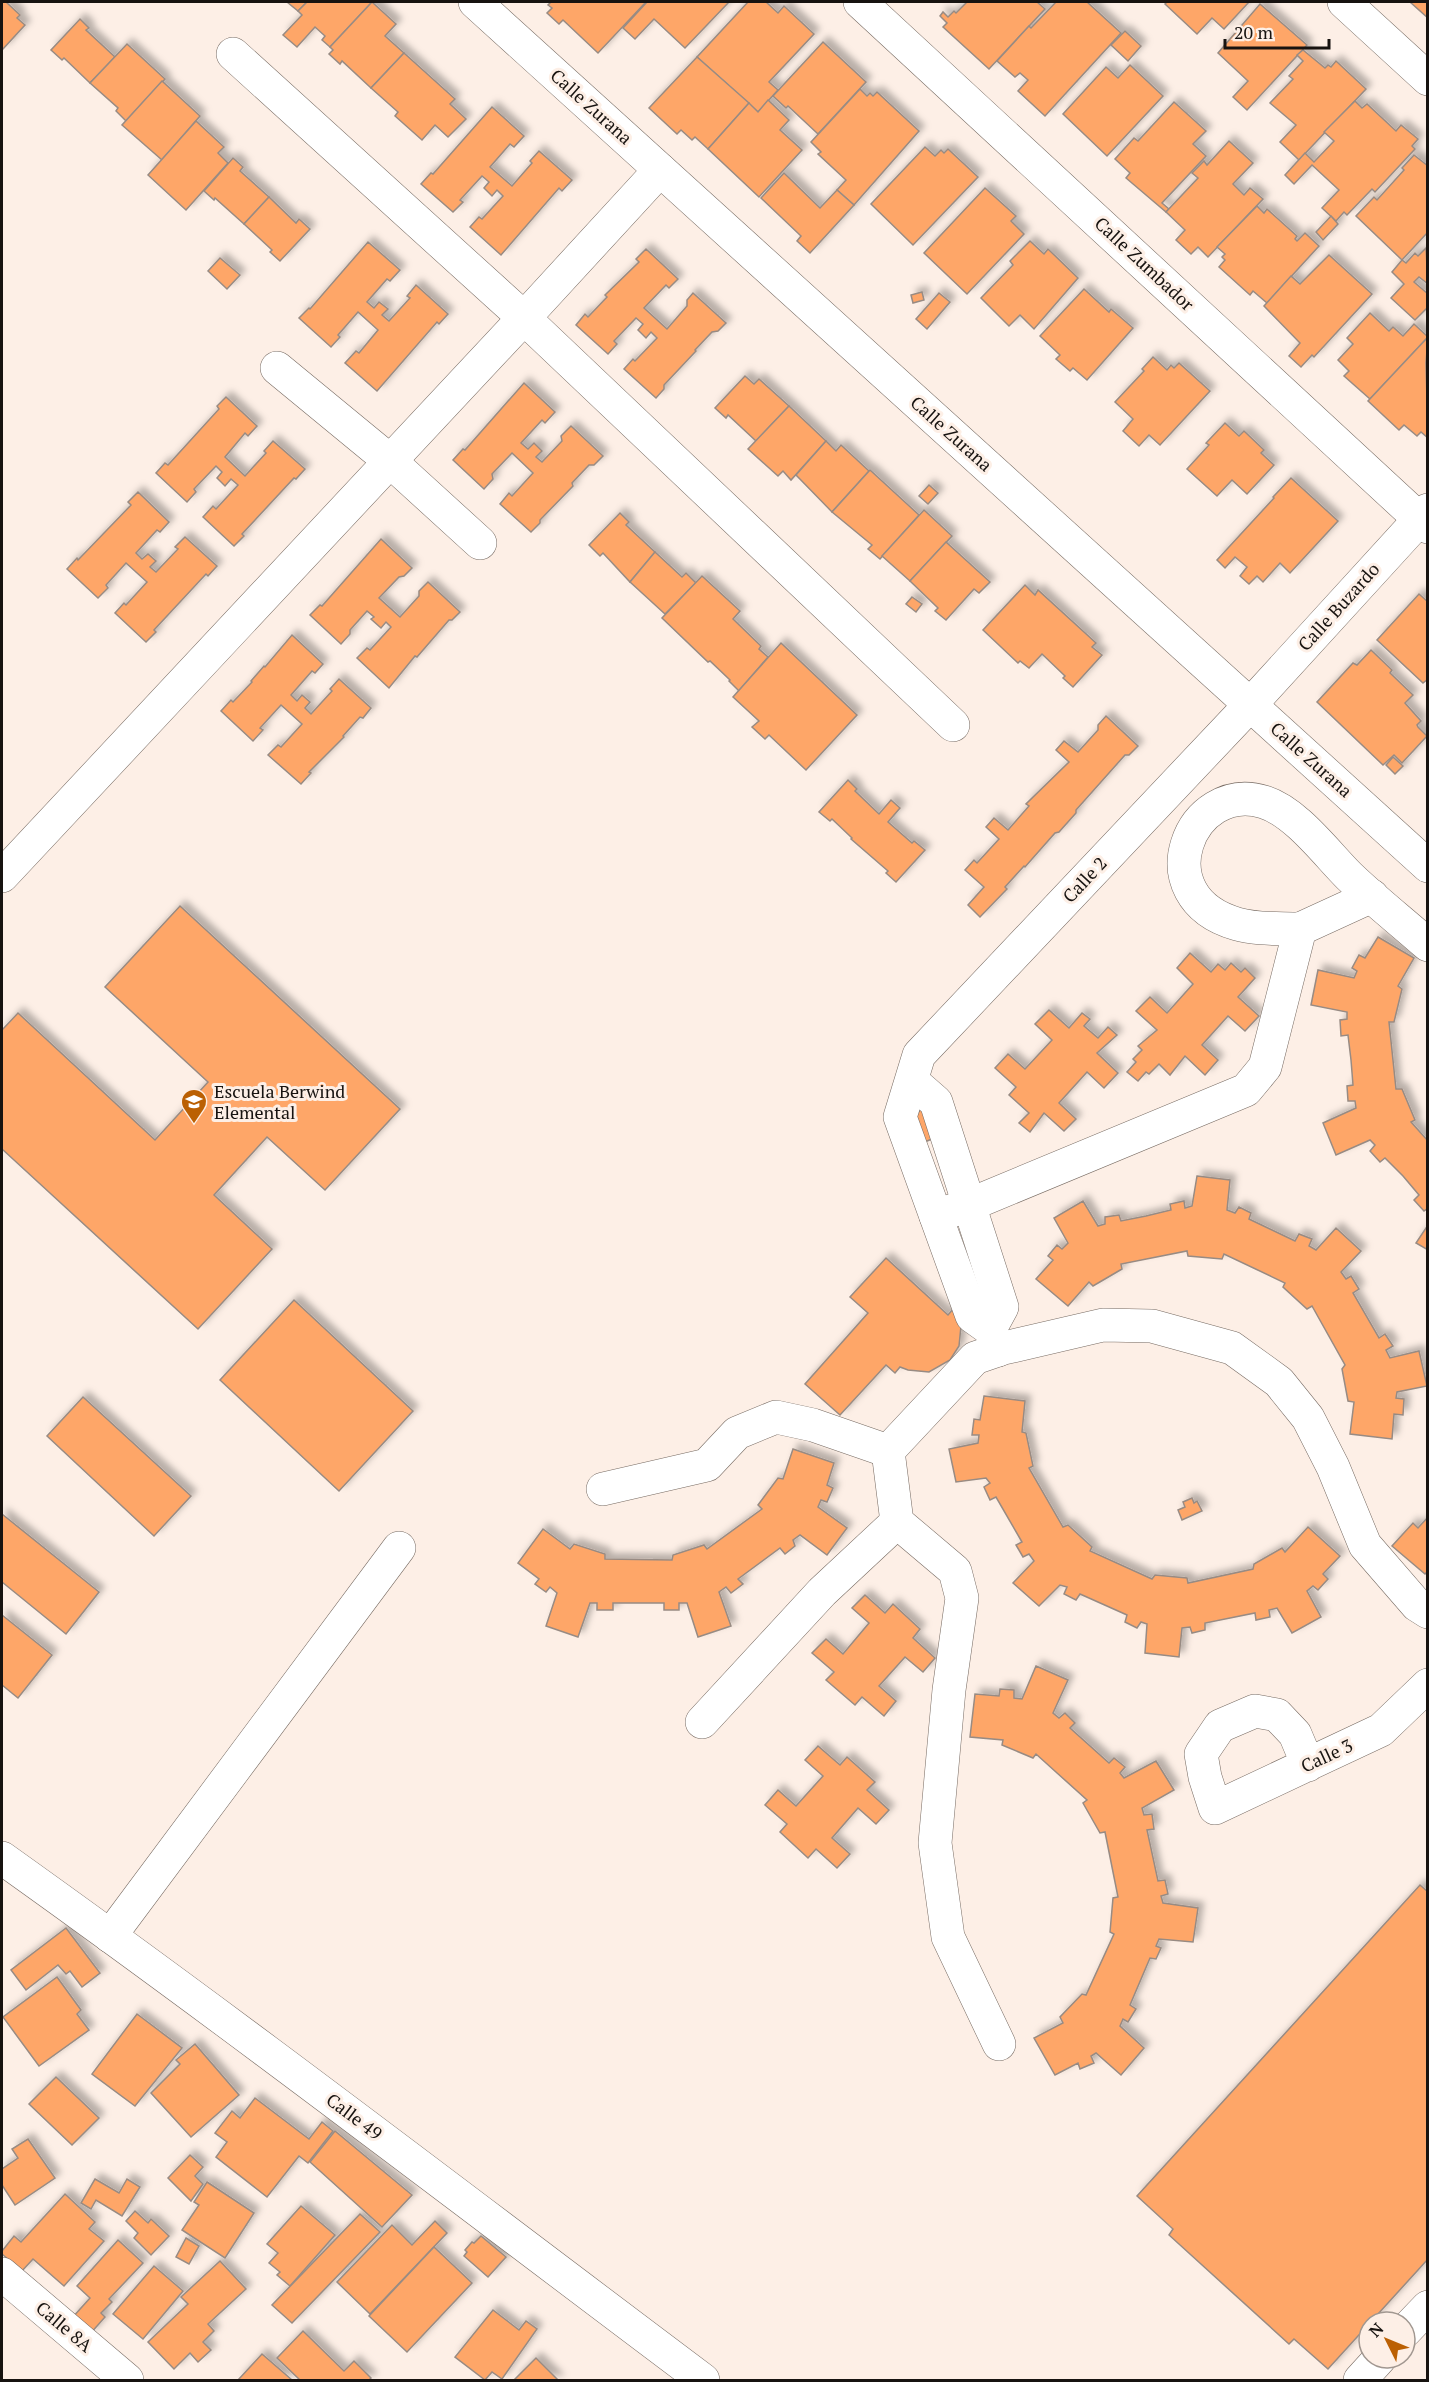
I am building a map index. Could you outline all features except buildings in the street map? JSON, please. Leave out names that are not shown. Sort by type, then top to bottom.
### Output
[{"type":"street","name":"Calle Zurana","points":[[475,2],[1428,866]]},
{"type":"street","name":"Calle Zumbador","points":[[861,2],[1425,518]]},
{"type":"street","points":[[1344,2],[1428,79]]},
{"type":"street","points":[[233,54],[524,318],[953,725]]},
{"type":"street","points":[[2,876],[660,170]]},
{"type":"street","points":[[277,368],[390,460],[480,543]]},
{"type":"street","name":"Calle Buzardo","points":[[1250,705],[1425,518]]},
{"type":"street","name":"Calle 2","points":[[915,1068],[1250,705]]},
{"type":"street","points":[[1372,896],[1300,929],[1237,925],[1216,916],[1197,900],[1185,879],[1184,856],[1191,834],[1206,814],[1223,803],[1244,800],[1264,802],[1302,827],[1349,876],[1372,896],[1428,945]]},
{"type":"street","points":[[936,1216],[969,1205],[1246,1090],[1265,1067],[1300,929]]},
{"type":"street","points":[[888,1451],[994,1340],[1002,1307],[936,1102],[915,1068]]},
{"type":"street","points":[[915,1068],[900,1117],[972,1316],[994,1340]]},
{"type":"street","points":[[994,1340],[1058,1334],[1102,1325],[1152,1326],[1232,1348],[1279,1382],[1308,1418],[1333,1467],[1365,1545],[1417,1605],[1428,1612]]},
{"type":"street","points":[[603,1489],[707,1465],[737,1433],[776,1417],[813,1425],[888,1451]]},
{"type":"street","points":[[888,1451],[897,1522],[955,1570],[962,1598],[949,1690],[935,1843],[948,1937],[999,2044]]},
{"type":"street","points":[[702,1722],[822,1592],[897,1522]]},
{"type":"street","points":[[110,1936],[399,1548]]},
{"type":"street","name":"Calle 3","points":[[1308,1765],[1295,1734],[1277,1715],[1255,1711],[1220,1726],[1201,1754],[1204,1777],[1215,1808],[1308,1765],[1381,1730],[1428,1685]]},
{"type":"street","name":"Calle 49","points":[[2,1858],[528,2247],[703,2380]]},
{"type":"street","name":"Calle 8A","points":[[2,2274],[127,2380]]},
{"type":"street","points":[[1417,2318],[1428,2307]]},
{"type":"place","name":"Escuela Berwind Elemental","points":[[194,1125]]}]
